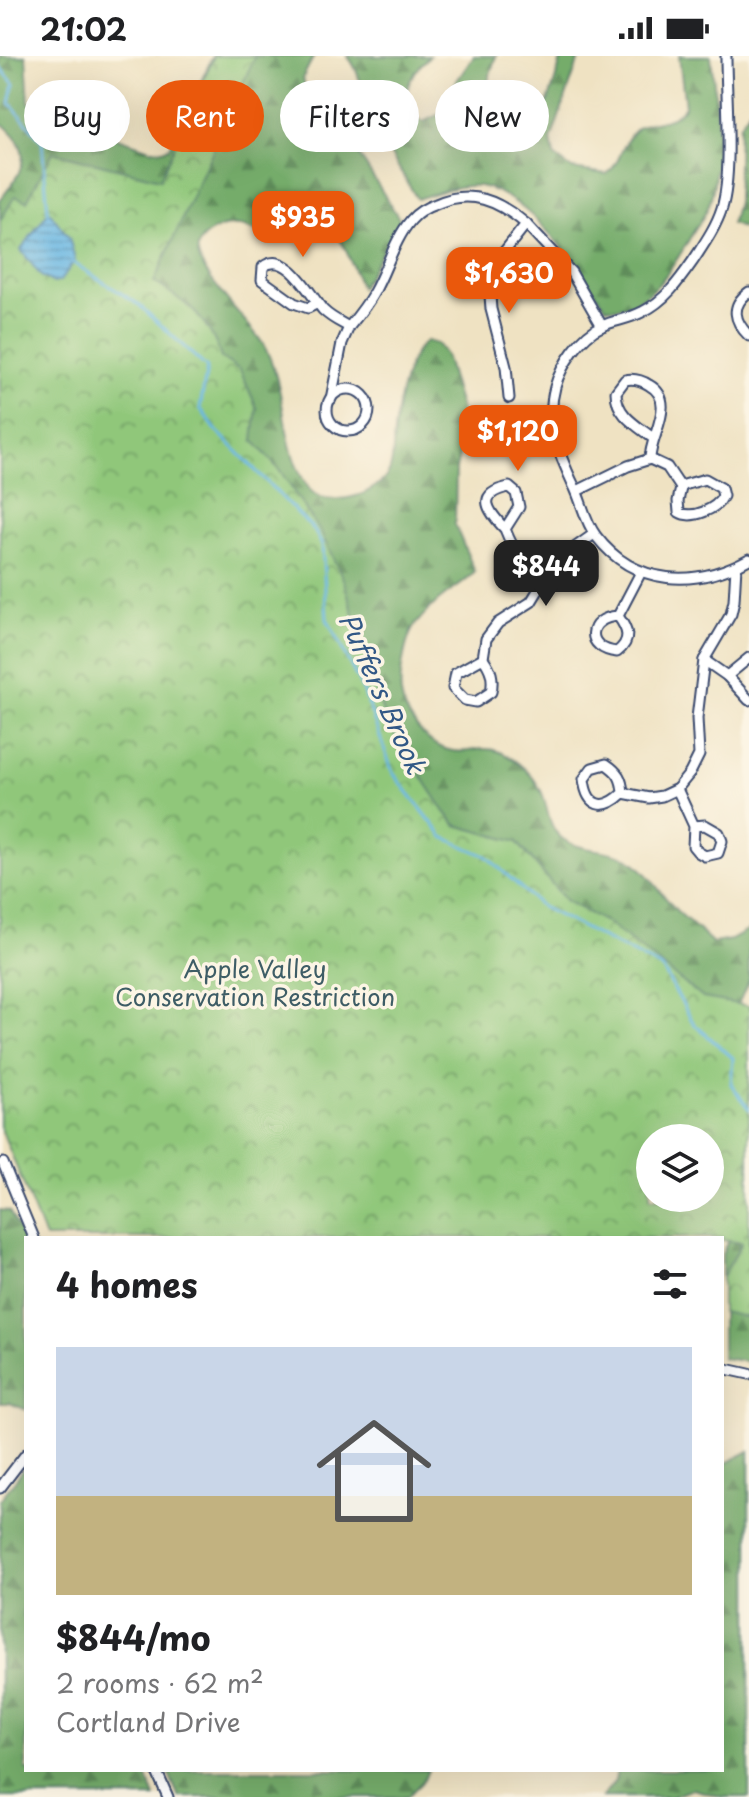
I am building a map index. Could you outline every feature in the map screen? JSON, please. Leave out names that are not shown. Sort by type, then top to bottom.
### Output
[{"type":"street","points":[[726,56],[727,181],[715,226],[671,291],[644,312],[602,326],[591,333],[568,360],[557,380],[551,404],[552,431],[594,534],[609,550],[641,572],[662,578],[686,579],[736,566],[749,559]]},
{"type":"street","points":[[331,399],[340,391],[359,392],[367,402],[369,414],[366,420],[357,429],[340,429],[328,416],[331,399],[342,343],[349,327],[374,293],[408,225],[431,206],[456,197],[478,197],[500,205],[526,224],[571,272],[602,326]]},
{"type":"street","points":[[509,398],[506,367],[491,309],[489,282],[504,252],[526,224]]},
{"type":"street","points":[[318,303],[308,308],[285,297],[262,280],[263,267],[269,262],[276,263],[294,273],[331,317],[349,327]]},
{"type":"street","points":[[459,264],[489,282]]},
{"type":"street","points":[[749,292],[740,299],[735,315],[738,324],[749,336]]},
{"type":"street","points":[[650,459],[653,438],[663,411],[660,393],[644,382],[625,380],[616,392],[617,406],[626,418],[653,438]]},
{"type":"street","points":[[577,491],[628,466],[650,459],[667,467],[681,488],[678,507],[679,512],[686,516],[720,503],[723,496],[721,488],[705,479],[681,488]]},
{"type":"street","points":[[505,529],[513,552],[532,568],[546,573]]},
{"type":"street","points":[[483,658],[467,665],[453,679],[456,693],[465,700],[476,702],[491,692],[490,669],[483,658],[483,648],[490,633],[503,619],[531,602],[556,561],[594,534]]},
{"type":"street","points":[[623,793],[649,798],[677,789],[699,755],[697,718],[704,660],[731,614],[736,566]]},
{"type":"street","points":[[618,616],[641,572]]},
{"type":"street","points":[[727,676],[749,658]]},
{"type":"street","points":[[704,660],[727,676],[749,700]]},
{"type":"street","points":[[606,764],[617,771],[623,793],[613,803],[604,806],[592,802],[585,793],[584,779],[592,768],[606,764]]},
{"type":"street","points":[[677,789],[694,826]]},
{"type":"street","points":[[3,1163],[33,1236]]},
{"type":"street","points":[[724,1368],[749,1374]]},
{"type":"street","points":[[0,1488],[24,1457]]},
{"type":"street","points":[[157,1772],[168,1797]]},
{"type":"green space","name":"Apple Valley Conservation Restriction","points":[[0,56],[26,56],[24,152],[130,152],[130,142],[146,148],[146,152],[264,152],[264,80],[202,80],[213,56],[314,56],[304,80],[280,80],[280,152],[357,152],[400,220],[361,288],[342,243],[329,228],[313,221],[268,233],[239,226],[221,228],[200,241],[199,256],[213,282],[264,346],[277,381],[293,456],[310,490],[320,497],[338,499],[356,496],[383,480],[391,467],[399,403],[414,355],[427,341],[437,344],[445,355],[460,407],[464,434],[456,469],[455,525],[475,572],[434,604],[412,630],[401,678],[401,694],[406,710],[423,734],[445,749],[495,750],[518,763],[539,787],[551,823],[563,839],[627,858],[647,875],[677,911],[713,943],[731,940],[749,930],[749,980],[684,1124],[636,1124],[636,1199],[0,1062],[0,200],[20,170],[22,151],[19,142],[0,122]]},
{"type":"green space","name":"Apple Valley Conservation Restriction","points":[[214,56],[255,56],[244,80],[203,80]]},
{"type":"green space","points":[[347,56],[430,56],[411,80],[360,80]]},
{"type":"green space","points":[[474,56],[496,56],[488,80],[457,80]]},
{"type":"green space","points":[[562,56],[580,56],[551,140],[554,156],[572,169],[607,174],[634,131],[646,124],[672,117],[685,106],[679,56],[711,56],[717,140],[712,196],[708,208],[669,271],[659,284],[635,303],[606,307],[553,237],[537,220],[502,194],[484,187],[467,186],[417,199],[390,152],[419,152],[419,119],[423,122],[435,116],[435,152],[549,152],[549,99]]},
{"type":"green space","points":[[749,111],[749,230],[731,224],[737,202],[739,126]]},
{"type":"green space","name":"Apple Valley Conservation Restriction","points":[[53,152],[160,179],[172,152],[212,152],[154,282],[196,313],[211,333],[221,358],[240,370],[257,408],[253,440],[281,472],[321,533],[344,581],[385,720],[456,825],[517,842],[566,901],[609,924],[703,998],[749,1006],[749,1318],[724,1312],[724,1274],[742,1243],[724,1240],[724,1236],[44,1236],[0,1126],[0,221],[15,196],[27,201]]},
{"type":"green space","points":[[749,1192],[749,1362],[724,1358],[724,1249]]},
{"type":"green space","points":[[0,1210],[9,1211],[24,1239],[24,1409],[10,1403],[0,1403]]},
{"type":"green space","points":[[749,1451],[749,1797],[723,1797],[692,1789],[671,1797],[602,1797],[615,1781],[617,1772],[724,1772],[724,1464]]},
{"type":"green space","points":[[24,1469],[24,1772],[145,1772],[155,1797],[0,1797],[0,1500]]},
{"type":"green space","points":[[168,1772],[427,1772],[424,1780],[407,1797],[179,1797]]},
{"type":"water","points":[[49,211],[69,238],[75,260],[60,281],[54,283],[41,276],[21,250]]},
{"type":"waterway","name":"Puffers Brook","points":[[0,67],[14,84],[10,103],[42,141],[48,212]]},
{"type":"waterway","name":"Puffers Brook","points":[[72,262],[138,304],[207,368],[200,408],[216,430],[314,530],[322,545],[327,619],[363,690],[393,773],[443,837],[486,856],[542,907],[662,968],[694,1024],[733,1058],[731,1084],[749,1109]]}]
